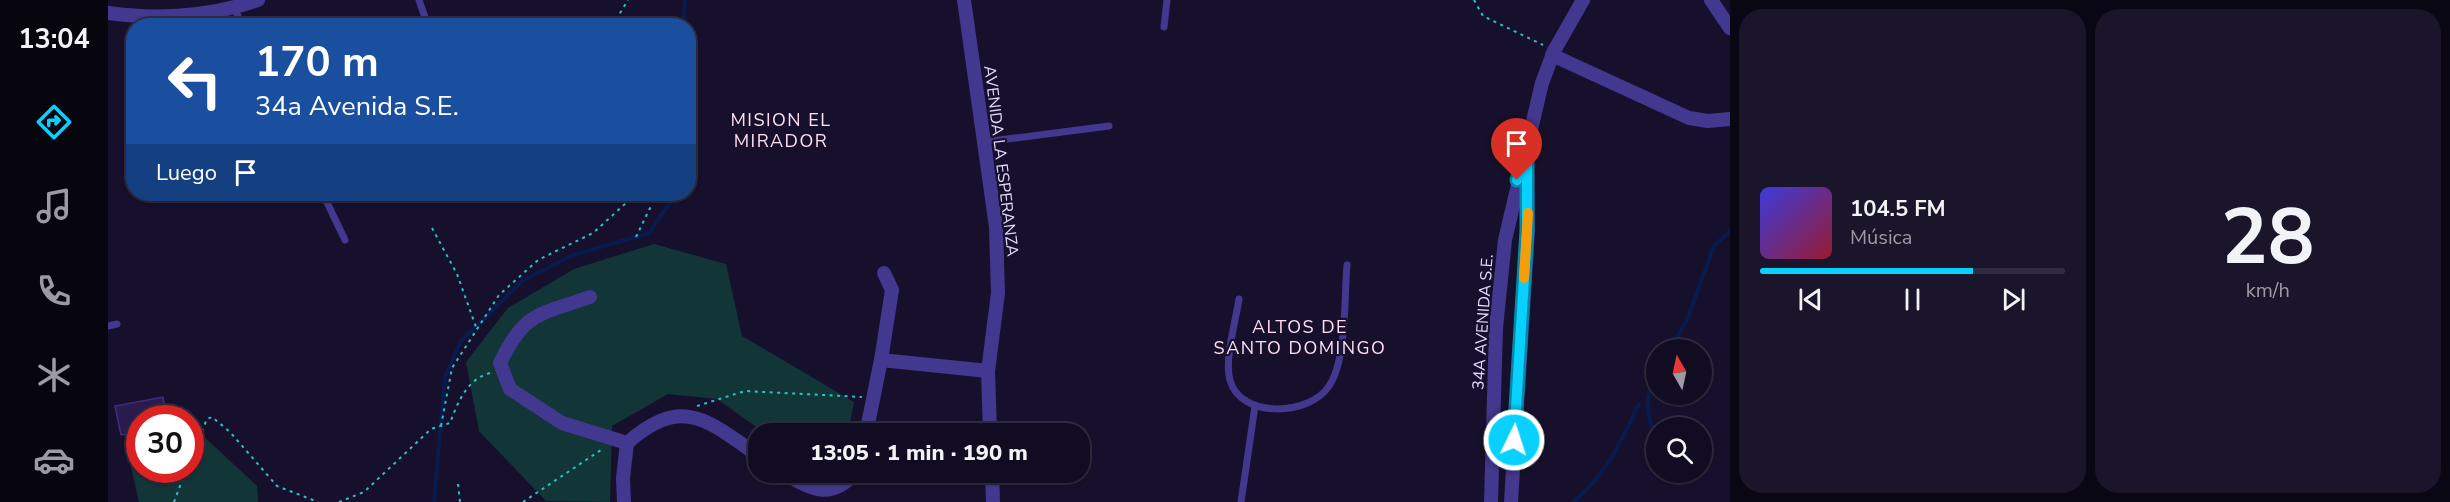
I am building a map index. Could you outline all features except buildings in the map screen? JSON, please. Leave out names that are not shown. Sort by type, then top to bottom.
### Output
[{"type":"street","points":[[176,18],[234,8],[258,0]]},
{"type":"street","name":"AVENIDA LA ESPERANZA","points":[[964,0],[998,260],[998,293],[988,371],[990,423]]},
{"type":"street","name":"34A AVENIDA S.E.","points":[[1491,502],[1496,328],[1505,240],[1534,112],[1553,53],[1582,0]]},
{"type":"street","points":[[1711,0],[1730,28]]},
{"type":"street","points":[[108,13],[160,18]]},
{"type":"street","points":[[1553,53],[1689,118],[1708,121],[1730,119]]},
{"type":"street","name":"34A AVENIDA S.E.","points":[[1511,502],[1527,230],[1527,148]]},
{"type":"street","points":[[868,423],[892,290],[884,273]]},
{"type":"street","points":[[590,297],[530,318],[513,337],[500,363],[510,389],[562,423],[622,441],[665,419],[685,415],[707,420],[748,448]]},
{"type":"street","points":[[881,360],[988,371]]},
{"type":"street","points":[[622,441],[624,502]]},
{"type":"street","points":[[1492,461],[1512,463]]},
{"type":"street","points":[[799,483],[827,496],[847,483]]},
{"type":"street","points":[[992,483],[993,502]]},
{"type":"lane","points":[[419,0],[425,18]]},
{"type":"lane","points":[[1164,27],[1167,0]]},
{"type":"lane","points":[[234,8],[239,18]]},
{"type":"lane","points":[[984,142],[1109,126]]},
{"type":"lane","points":[[326,201],[345,240]]},
{"type":"lane","points":[[1239,299],[1229,379],[1239,398],[1255,406],[1271,409],[1305,405],[1329,387],[1340,360],[1347,265]]},
{"type":"lane","points":[[108,326],[117,324]]},
{"type":"lane","points":[[1241,502],[1255,406]]},
{"type":"path","points":[[617,18],[628,0]]},
{"type":"path","points":[[1474,0],[1483,16],[1553,53]]},
{"type":"path","points":[[441,426],[452,368],[476,327],[499,295],[538,260],[593,233],[628,201]]},
{"type":"path","points":[[636,237],[650,208],[650,201]]},
{"type":"path","points":[[432,228],[457,274],[476,327]]},
{"type":"path","points":[[339,502],[364,492],[431,429],[450,423],[459,400],[477,376],[502,369]]},
{"type":"path","points":[[685,415],[698,405],[746,391],[788,391],[862,397],[874,395]]},
{"type":"path","points":[[204,426],[207,419],[212,417],[230,432],[277,486],[318,502]]},
{"type":"path","points":[[523,502],[622,441]]},
{"type":"path","points":[[174,502],[181,483]]},
{"type":"path","points":[[458,483],[460,502]]},
{"type":"green space","points":[[654,244],[726,264],[742,336],[854,402],[850,423],[751,423],[717,399],[668,394],[612,426],[610,502],[546,501],[479,431],[466,362],[508,308],[574,269]]},
{"type":"green space","points":[[204,437],[257,486],[258,502],[139,502],[135,483],[204,483]]},
{"type":"waterway","points":[[684,18],[685,0]]},
{"type":"waterway","points":[[434,502],[445,377],[461,341],[522,281],[573,255],[649,233],[671,201]]},
{"type":"waterway","points":[[1676,339],[1687,320],[1714,246],[1730,231]]},
{"type":"waterway","points":[[1573,502],[1603,469],[1619,444],[1639,404]]},
{"type":"waterway","points":[[1648,405],[1649,417]]},
{"type":"slow traffic","points":[[1524,278],[1528,213]]},
{"type":"district","name":"MISION EL MIRADOR","points":[[781,130]]},
{"type":"district","name":"ALTOS DE SANTO DOMINGO","points":[[1300,337]]},
{"type":"route","points":[[1514,440],[1527,230],[1527,148],[1517,180]]}]
